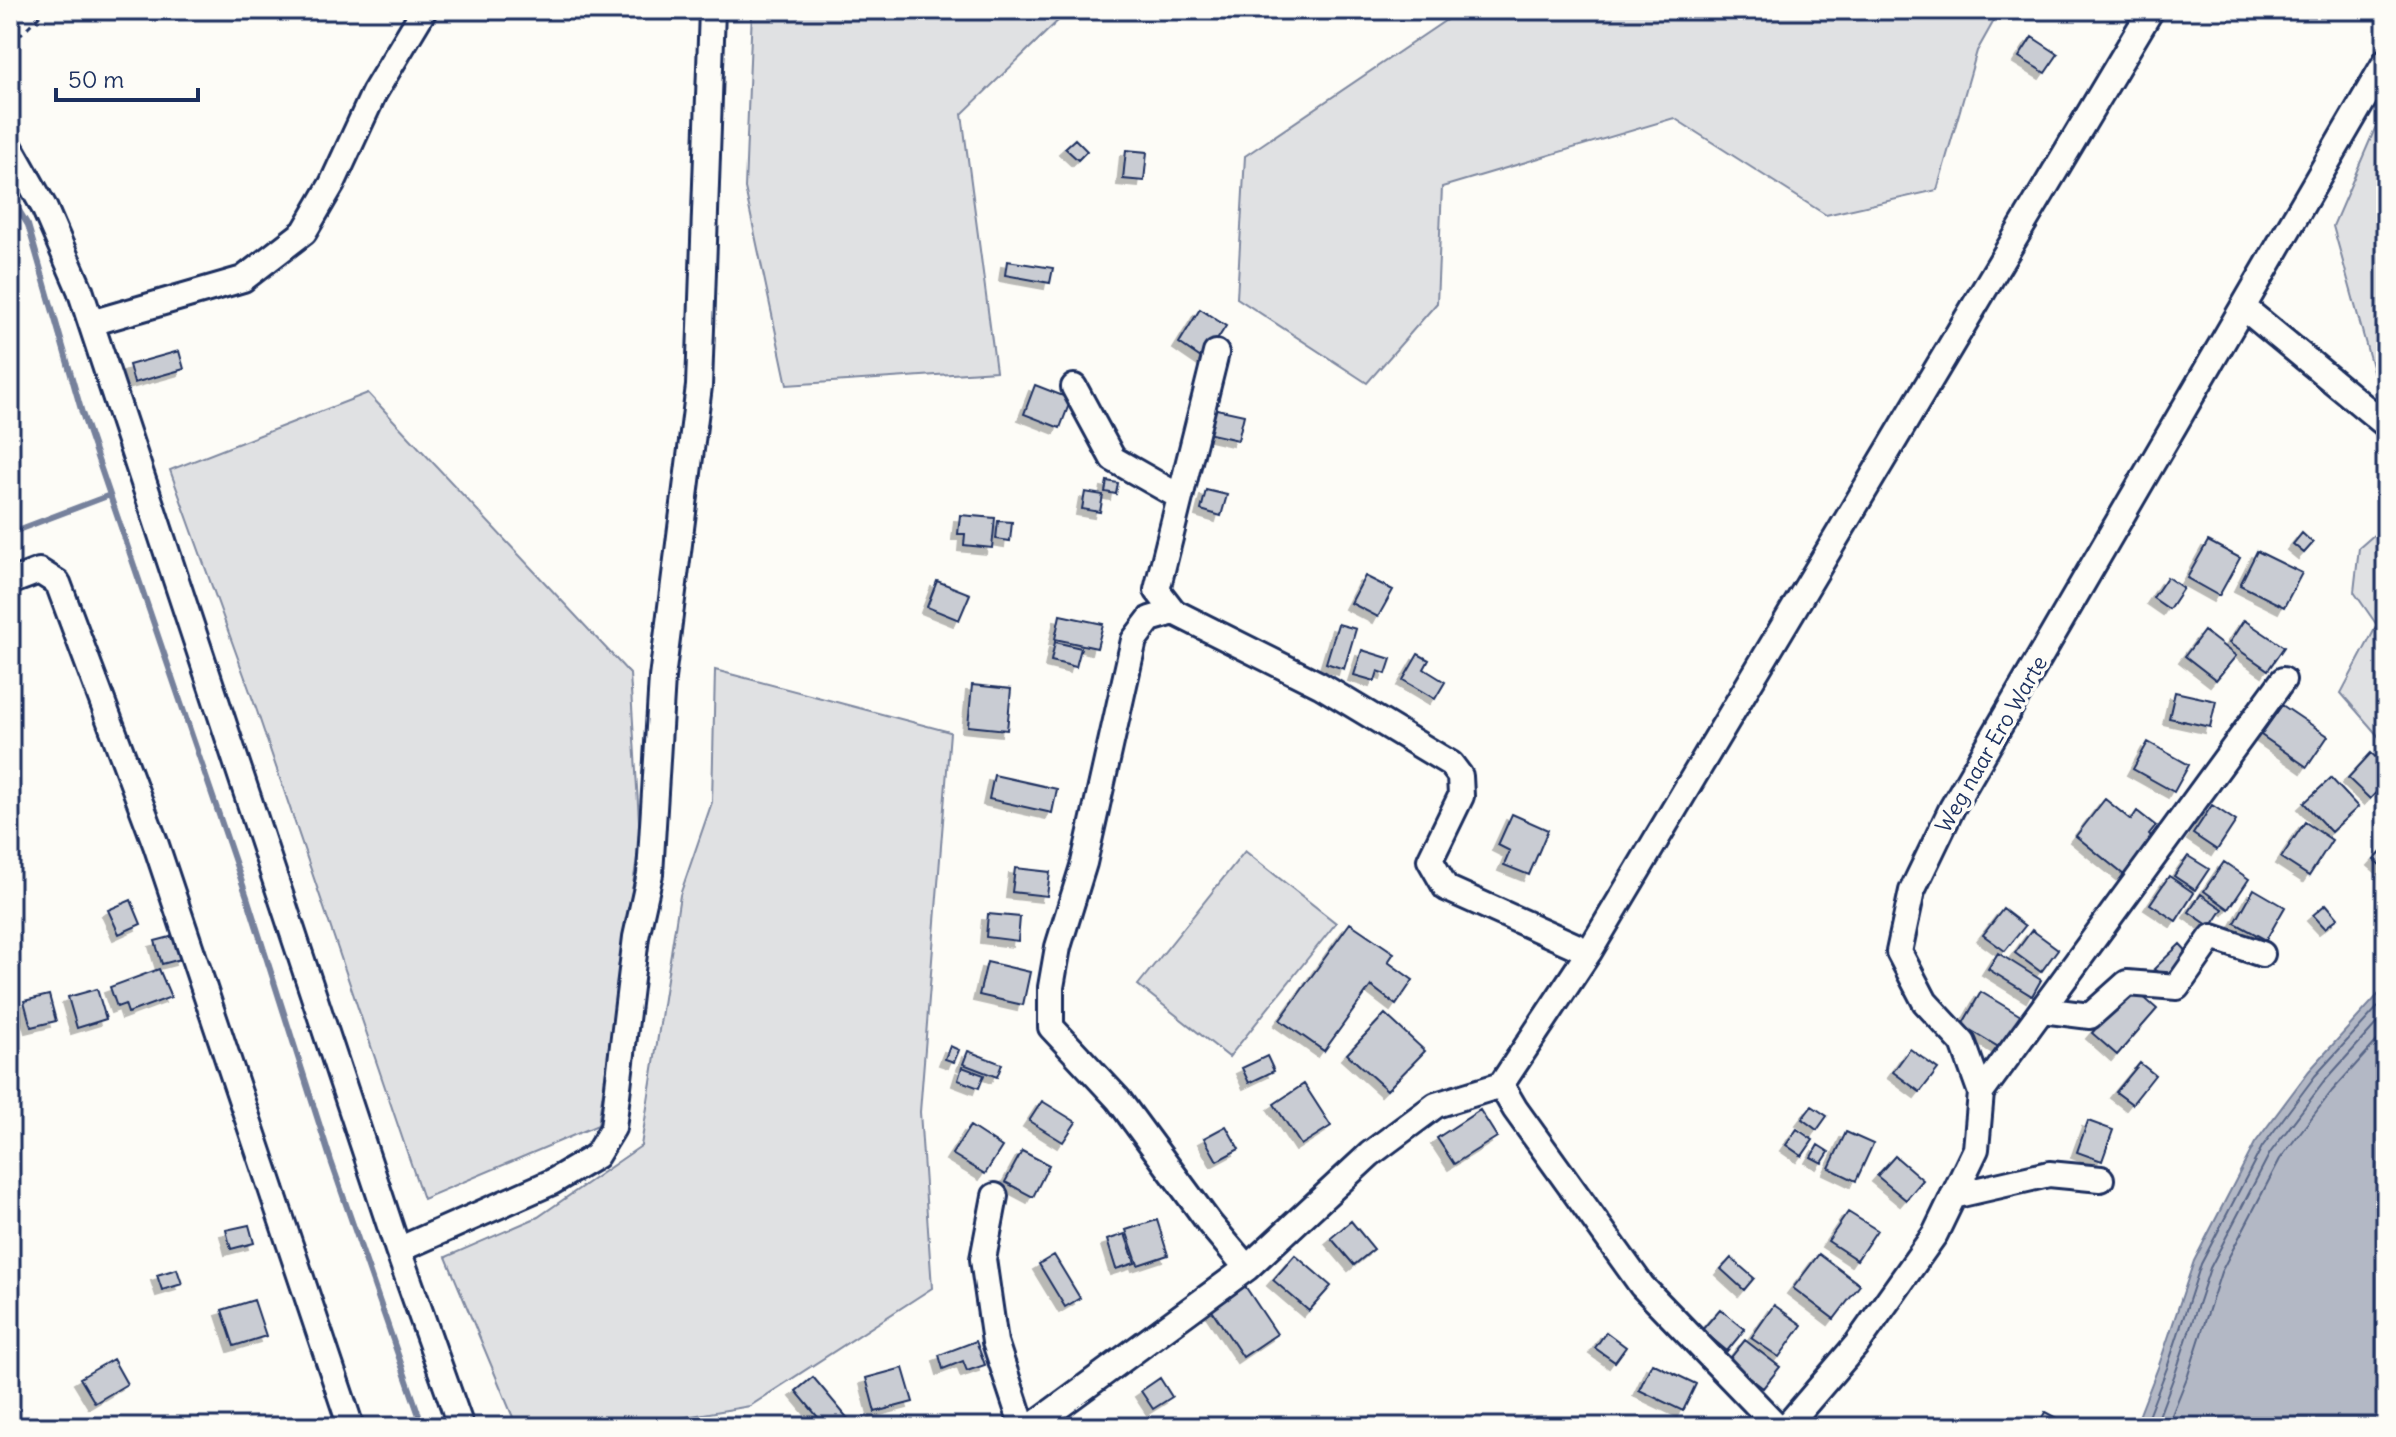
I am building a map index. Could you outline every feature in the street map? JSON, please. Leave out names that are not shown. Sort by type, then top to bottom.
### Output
[{"type":"street","points":[[91,323],[243,279],[304,232],[332,184],[374,93],[424,10]]},
{"type":"street","points":[[398,1250],[552,1182],[596,1156],[613,1128],[636,937],[650,874],[662,678],[699,386],[712,10]]},
{"type":"street","points":[[1031,1427],[1247,1268],[1370,1154],[1436,1105],[1501,1085],[1589,952],[2151,10]]},
{"type":"street","name":"Weg naar Ero Warte","points":[[1786,1427],[1857,1344],[1935,1234],[1976,1149],[1981,1093],[1963,1043],[1925,1002],[1899,952],[1912,891],[1952,808],[2386,61]]},
{"type":"street","points":[[10,147],[44,207],[80,290],[398,1250],[461,1427]]},
{"type":"street","points":[[2243,307],[2386,425]]},
{"type":"street","points":[[1216,353],[1157,590],[1174,612],[1320,685],[1451,764],[1460,776],[1461,796],[1430,860],[1446,888],[1589,952]]},
{"type":"street","points":[[1074,387],[1113,459],[1180,497]]},
{"type":"street","points":[[10,582],[39,571],[58,583],[156,845],[351,1427]]},
{"type":"street","points":[[1174,612],[1150,619],[1134,640],[1084,863],[1058,947],[1051,987],[1051,1027],[1118,1099],[1210,1224],[1247,1268]]},
{"type":"street","points":[[1981,1093],[2283,680]]},
{"type":"street","points":[[2042,1010],[2090,1016],[2127,983],[2177,987],[2212,937],[2262,954]]},
{"type":"street","points":[[1501,1085],[1642,1286],[1778,1427]]},
{"type":"street","points":[[1953,1196],[2049,1174],[2101,1179]]},
{"type":"street","points":[[995,1196],[983,1259],[995,1342],[1023,1427]]},
{"type":"path","points":[[10,45],[44,11]]},
{"type":"shaded area","points":[[752,10],[1069,10],[962,114],[996,371],[787,385],[745,188]]},
{"type":"shaded area","points":[[1461,10],[2000,10],[1977,51],[1937,190],[1826,215],[1674,118],[1442,187],[1437,303],[1367,383],[1237,298],[1245,156]]},
{"type":"shaded area","points":[[2386,103],[2386,388],[2376,381],[2333,226]]},
{"type":"shaded area","points":[[368,393],[630,674],[640,837],[598,1125],[423,1199],[257,711],[170,470]]},
{"type":"shaded area","points":[[2383,527],[2386,528],[2386,745],[2341,693],[2377,625],[2354,592],[2359,548]]},
{"type":"shaded area","points":[[715,670],[950,732],[920,1112],[932,1288],[750,1406],[628,1427],[517,1427],[446,1257],[538,1217],[641,1146],[680,895],[712,802]]},
{"type":"shaded area","points":[[1245,851],[1336,923],[1229,1057],[1138,985]]},
{"type":"water","points":[[2386,986],[2386,1427],[2135,1427],[2194,1261],[2255,1143],[2309,1071]]},
{"type":"building","points":[[2032,37],[2058,54],[2045,73],[2019,57]]},
{"type":"building","points":[[1075,139],[1087,151],[1078,160],[1065,148]]},
{"type":"building","points":[[1126,150],[1147,152],[1144,181],[1123,179]]},
{"type":"building","points":[[1007,261],[1053,268],[1050,283],[1005,275]]},
{"type":"building","points":[[1200,309],[1226,326],[1204,360],[1179,343]]},
{"type":"building","points":[[179,351],[184,369],[134,383],[129,365]]},
{"type":"building","points":[[1035,385],[1071,399],[1060,428],[1024,414]]},
{"type":"building","points":[[1212,408],[1244,415],[1238,440],[1207,433]]},
{"type":"building","points":[[1107,481],[1118,483],[1116,494],[1105,492]]},
{"type":"building","points":[[1206,490],[1227,495],[1221,516],[1201,510]]},
{"type":"building","points":[[1085,492],[1103,495],[1100,512],[1082,509]]},
{"type":"building","points":[[960,515],[995,518],[992,548],[964,545],[965,534],[958,534]]},
{"type":"building","points":[[998,521],[1012,522],[1010,541],[996,539]]},
{"type":"building","points":[[2302,533],[2313,543],[2304,553],[2293,544]]},
{"type":"building","points":[[2208,541],[2240,558],[2219,596],[2187,578]]},
{"type":"building","points":[[2257,551],[2302,573],[2284,607],[2240,585]]},
{"type":"building","points":[[1365,576],[1393,590],[1378,617],[1351,603]]},
{"type":"building","points":[[2167,577],[2183,588],[2169,609],[2153,598]]},
{"type":"building","points":[[937,581],[970,594],[959,620],[927,607]]},
{"type":"building","points":[[1060,615],[1103,624],[1097,648],[1055,639]]},
{"type":"building","points":[[2244,620],[2284,647],[2268,670],[2229,643]]},
{"type":"building","points":[[1338,624],[1356,629],[1344,669],[1326,663]]},
{"type":"building","points":[[2204,631],[2236,656],[2216,680],[2185,656]]},
{"type":"building","points":[[1055,642],[1081,648],[1076,667],[1051,661]]},
{"type":"building","points":[[1362,650],[1391,659],[1386,674],[1378,671],[1375,681],[1354,675]]},
{"type":"building","points":[[1418,654],[1429,660],[1424,669],[1445,682],[1435,699],[1403,680]]},
{"type":"building","points":[[972,685],[1011,689],[1007,730],[968,726]]},
{"type":"building","points":[[2175,692],[2216,701],[2210,727],[2169,718]]},
{"type":"building","points":[[2282,705],[2328,736],[2307,767],[2261,735]]},
{"type":"building","points":[[2148,742],[2189,765],[2174,792],[2133,769]]},
{"type":"building","points":[[2371,753],[2386,766],[2386,782],[2370,799],[2348,778]]},
{"type":"building","points":[[994,775],[1057,789],[1052,813],[989,799]]},
{"type":"building","points":[[2331,778],[2358,807],[2331,832],[2304,803]]},
{"type":"building","points":[[2105,799],[2131,820],[2137,811],[2156,826],[2149,835],[2153,839],[2124,875],[2076,836]]},
{"type":"building","points":[[2212,805],[2236,821],[2217,850],[2193,834]]},
{"type":"building","points":[[1512,814],[1548,830],[1529,875],[1504,865],[1510,851],[1498,845]]},
{"type":"building","points":[[2305,822],[2332,840],[2309,876],[2281,858]]},
{"type":"building","points":[[2386,847],[2386,870],[2374,860]]},
{"type":"building","points":[[2188,856],[2209,869],[2195,890],[2174,876]]},
{"type":"building","points":[[2224,862],[2249,879],[2229,909],[2204,891]]},
{"type":"building","points":[[1015,868],[1050,872],[1047,896],[1012,892]]},
{"type":"building","points":[[2169,876],[2194,893],[2176,921],[2150,904]]},
{"type":"building","points":[[2254,889],[2285,907],[2266,940],[2235,923]]},
{"type":"building","points":[[2201,894],[2223,909],[2211,927],[2189,912]]},
{"type":"building","points":[[131,900],[141,924],[119,934],[108,910]]},
{"type":"building","points":[[2326,904],[2338,918],[2325,928],[2313,915]]},
{"type":"building","points":[[2003,909],[2025,926],[2005,951],[1983,935]]},
{"type":"building","points":[[988,914],[1020,917],[1018,941],[986,937]]},
{"type":"building","points":[[1350,923],[1394,953],[1388,962],[1413,980],[1396,1005],[1371,986],[1324,1051],[1280,1020]]},
{"type":"building","points":[[2032,930],[2058,949],[2041,972],[2015,953]]},
{"type":"building","points":[[174,936],[181,959],[162,964],[155,941]]},
{"type":"building","points":[[2180,944],[2192,957],[2166,981],[2154,969]]},
{"type":"building","points":[[1998,953],[2041,980],[2032,996],[1988,969]]},
{"type":"building","points":[[987,962],[1030,972],[1023,1005],[979,995]]},
{"type":"building","points":[[159,969],[171,997],[128,1013],[125,1004],[117,1007],[110,987]]},
{"type":"building","points":[[2132,987],[2157,1009],[2117,1055],[2092,1033]]},
{"type":"building","points":[[97,989],[106,1019],[77,1028],[68,997]]},
{"type":"building","points":[[1981,992],[2021,1016],[2002,1049],[1962,1025]]},
{"type":"building","points":[[49,995],[56,1021],[31,1027],[24,1001]]},
{"type":"building","points":[[1385,1014],[1425,1051],[1387,1090],[1347,1054]]},
{"type":"building","points":[[950,1046],[959,1050],[954,1062],[945,1059]]},
{"type":"building","points":[[1910,1049],[1938,1069],[1920,1092],[1893,1072]]},
{"type":"building","points":[[968,1051],[1002,1064],[997,1077],[963,1064]]},
{"type":"building","points":[[1267,1056],[1274,1071],[1249,1083],[1242,1068]]},
{"type":"building","points":[[2140,1063],[2155,1075],[2132,1104],[2116,1092]]},
{"type":"building","points":[[962,1067],[984,1075],[979,1088],[958,1080]]},
{"type":"building","points":[[1304,1084],[1331,1126],[1301,1145],[1274,1104]]},
{"type":"building","points":[[1042,1101],[1076,1122],[1063,1142],[1029,1121]]},
{"type":"building","points":[[1812,1106],[1827,1116],[1817,1130],[1802,1119]]},
{"type":"building","points":[[1480,1110],[1497,1137],[1454,1164],[1437,1138]]},
{"type":"building","points":[[2088,1121],[2113,1130],[2102,1161],[2077,1152]]},
{"type":"building","points":[[970,1126],[1002,1147],[985,1174],[952,1154]]},
{"type":"building","points":[[1226,1126],[1239,1149],[1217,1161],[1204,1138]]},
{"type":"building","points":[[1797,1129],[1813,1140],[1802,1156],[1786,1145]]},
{"type":"building","points":[[1846,1132],[1873,1144],[1856,1181],[1829,1168]]},
{"type":"building","points":[[1818,1145],[1829,1152],[1822,1163],[1811,1157]]},
{"type":"building","points":[[1022,1151],[1049,1165],[1033,1197],[1005,1182]]},
{"type":"building","points":[[1895,1156],[1923,1180],[1906,1200],[1877,1176]]},
{"type":"building","points":[[1848,1212],[1877,1230],[1857,1260],[1828,1241]]},
{"type":"building","points":[[1157,1220],[1168,1255],[1138,1265],[1126,1230]]},
{"type":"building","points":[[1351,1221],[1374,1249],[1354,1265],[1331,1238]]},
{"type":"building","points":[[249,1225],[254,1243],[231,1249],[226,1230]]},
{"type":"building","points":[[1125,1234],[1135,1263],[1116,1269],[1107,1240]]},
{"type":"building","points":[[1819,1254],[1860,1285],[1834,1319],[1793,1288]]},
{"type":"building","points":[[1054,1255],[1080,1298],[1065,1307],[1039,1264]]},
{"type":"building","points":[[1295,1255],[1331,1286],[1309,1311],[1273,1280]]},
{"type":"building","points":[[1731,1258],[1754,1278],[1744,1290],[1721,1269]]},
{"type":"building","points":[[177,1269],[182,1284],[162,1290],[157,1275]]},
{"type":"building","points":[[1245,1286],[1277,1334],[1243,1357],[1211,1309]]},
{"type":"building","points":[[254,1300],[266,1336],[234,1346],[222,1310]]},
{"type":"building","points":[[1774,1305],[1802,1325],[1779,1357],[1751,1338]]},
{"type":"building","points":[[1720,1309],[1745,1329],[1727,1351],[1702,1330]]},
{"type":"building","points":[[1606,1332],[1626,1347],[1615,1362],[1595,1348]]},
{"type":"building","points":[[1745,1340],[1780,1367],[1763,1388],[1728,1361]]},
{"type":"building","points":[[976,1341],[985,1365],[967,1371],[963,1361],[943,1369],[939,1355]]},
{"type":"building","points":[[113,1359],[127,1384],[95,1403],[80,1378]]},
{"type":"building","points":[[1652,1363],[1696,1384],[1683,1411],[1639,1390]]},
{"type":"building","points":[[903,1368],[913,1402],[875,1412],[866,1378]]},
{"type":"building","points":[[813,1377],[855,1427],[826,1427],[796,1391]]},
{"type":"building","points":[[1160,1378],[1172,1397],[1153,1409],[1141,1391]]},
{"type":"building","points":[[2045,1412],[2064,1422],[2062,1427],[2037,1427]]},
{"type":"waterway","points":[[10,196],[28,225],[82,413],[247,897],[331,1161],[423,1427]]},
{"type":"waterway","points":[[10,533],[110,495]]}]
